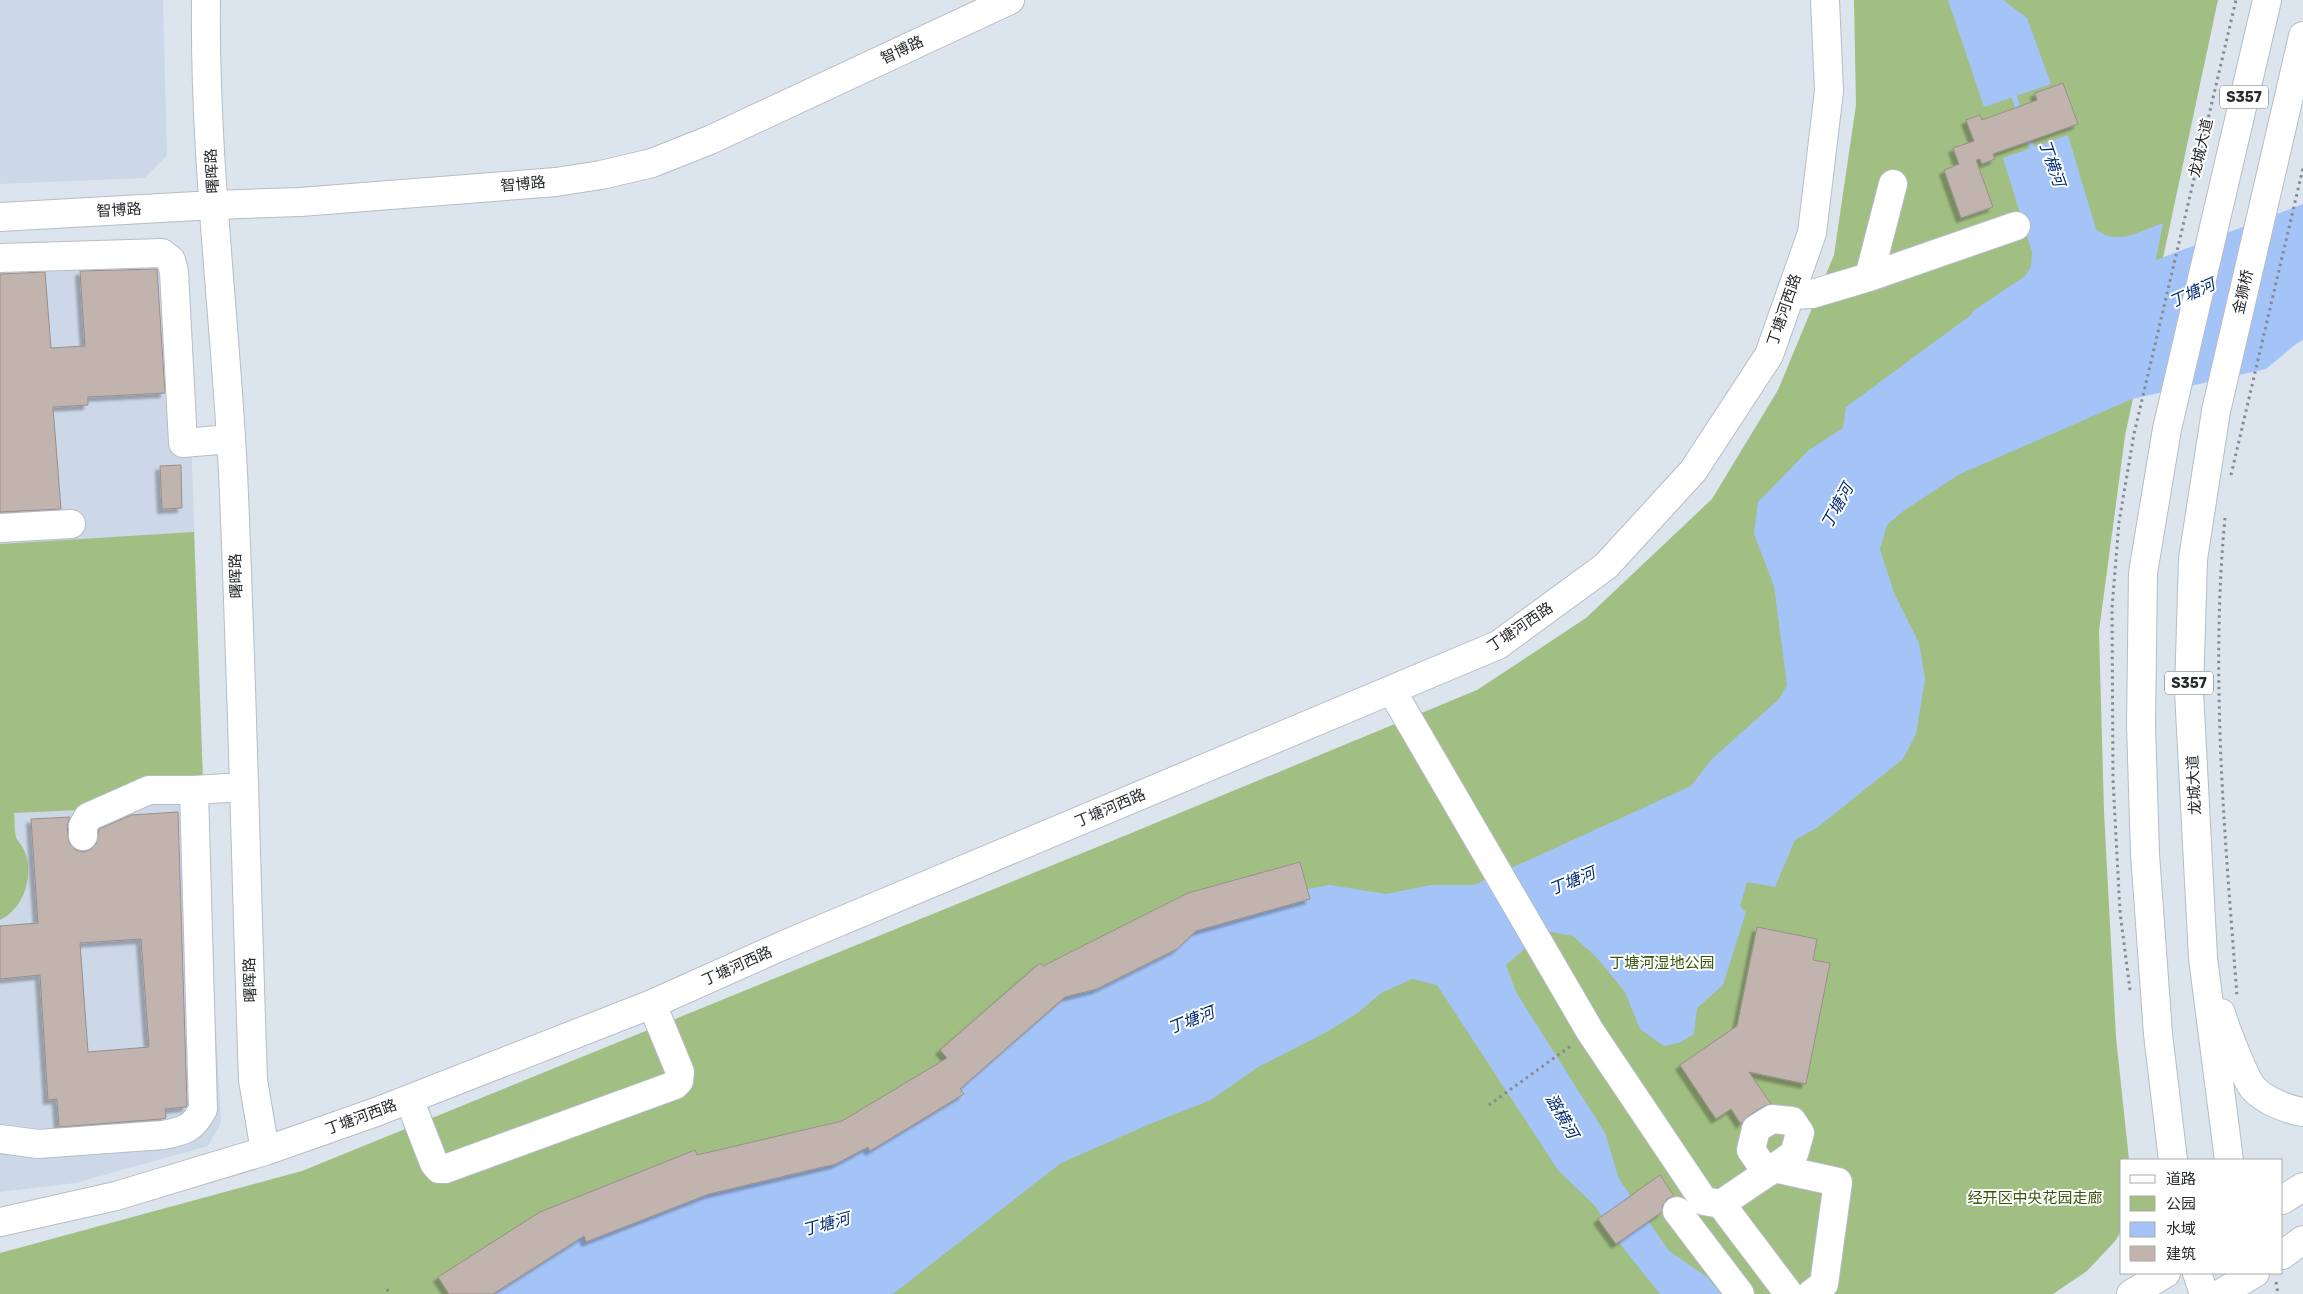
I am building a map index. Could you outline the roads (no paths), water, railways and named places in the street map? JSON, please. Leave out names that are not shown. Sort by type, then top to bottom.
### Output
[{"type":"street","name":"曙晖路","points":[[206,0],[205,39],[214,205],[230,439],[253,1080],[265,1151]]},
{"type":"street","name":"智博路","points":[[0,217],[300,202],[556,182],[602,175],[652,163],[710,140],[1010,0]]},
{"type":"street","name":"丁塘河西路","points":[[0,1222],[116,1196],[265,1151],[409,1099],[652,1004],[784,944],[1498,645],[1606,566],[1693,471],[1769,354],[1812,233],[1828,101],[1825,0]]},
{"type":"street","name":"龙城大道","points":[[2173,1159],[2158,1034],[2144,854],[2141,725],[2143,573],[2167,429],[2267,0]]},
{"type":"street","name":"金狮桥","points":[[2216,411],[2303,36]]},
{"type":"street","points":[[1868,277],[1892,184]]},
{"type":"street","points":[[1790,295],[1812,294],[1868,277],[2016,226]]},
{"type":"street","points":[[0,258],[162,253],[171,260],[174,272],[183,443],[230,439]]},
{"type":"street","name":"龙城大道","points":[[2216,411],[2193,559],[2189,691],[2203,958],[2229,1159]]},
{"type":"street","points":[[0,528],[71,524]]},
{"type":"street","points":[[1392,691],[1595,1038],[1704,1201],[1721,1204],[1789,1294]]},
{"type":"street","points":[[83,836],[83,826],[88,817],[149,790],[243,787]]},
{"type":"street","points":[[0,1138],[38,1144],[163,1135],[181,1131],[196,1122],[203,1109],[194,790]]},
{"type":"street","points":[[2203,958],[2227,1032],[2253,1089],[2289,1110],[2303,1112]]},
{"type":"street","points":[[409,1099],[434,1163],[439,1169],[445,1169],[674,1085],[679,1081],[680,1072],[652,1004]]},
{"type":"street","points":[[1721,1204],[1771,1171],[1838,1182],[1824,1284],[1811,1294]]},
{"type":"street","points":[[2283,1199],[2303,1187]]},
{"type":"street","points":[[1678,1211],[1740,1294]]},
{"type":"street","points":[[2283,1254],[2303,1240]]},
{"type":"street","points":[[2131,1294],[2164,1274]]},
{"type":"street","points":[[2197,1274],[2204,1294]]},
{"type":"street","points":[[2220,1294],[2251,1279]]},
{"type":"water","points":[[1948,0],[2003,0],[2027,18],[2051,84],[1984,107]]},
{"type":"water","points":[[2068,135],[2096,229],[2112,237],[2120,237],[2128,236],[2163,223],[2156,260],[2303,204],[2303,340],[2266,369],[2132,399],[1958,475],[1902,512],[1887,525],[1880,549],[1894,593],[1919,643],[1925,679],[1916,734],[1903,759],[1818,827],[1795,840],[1775,887],[1747,882],[1740,906],[1746,912],[1723,985],[1697,1008],[1694,1034],[1679,1043],[1664,1046],[1640,1029],[1625,992],[1597,958],[1573,936],[1545,931],[1506,965],[1516,992],[1605,1133],[1619,1179],[1669,1251],[1707,1277],[1721,1294],[1660,1294],[1624,1249],[1595,1206],[1558,1170],[1437,985],[1412,979],[1381,993],[1359,1012],[1325,1033],[1258,1067],[1211,1100],[1061,1163],[893,1294],[493,1294],[580,1227],[586,1241],[860,1134],[870,1151],[963,1095],[959,1087],[968,1082],[1068,995],[1097,989],[1177,949],[1197,930],[1307,889],[1330,885],[1386,894],[1431,885],[1474,885],[1691,786],[1712,759],[1779,699],[1787,685],[1774,586],[1754,534],[1758,502],[1809,450],[1843,428],[1846,407],[1971,315],[1973,311],[2025,276],[2031,267],[2032,252],[2003,158]]},
{"type":"waterway","name":"丁横河","points":[[2012,91],[2020,113]]},
{"type":"waterway","name":"丁横河","points":[[2027,134],[2034,153]]},
{"type":"water label","name":"丁塘河","points":[[2192,293]]},
{"type":"water label","name":"丁塘河","points":[[1837,506]]},
{"type":"water label","name":"丁塘河","points":[[1572,881]]},
{"type":"water label","name":"丁塘河","points":[[1191,1020]]},
{"type":"water label","name":"潞横河","points":[[1562,1116]]},
{"type":"water label","name":"丁塘河","points":[[826,1224]]},
{"type":"park label","name":"丁塘河湿地公园","points":[[1662,963]]},
{"type":"park label","name":"经开区中央花园走廊","points":[[2035,1198]]}]
